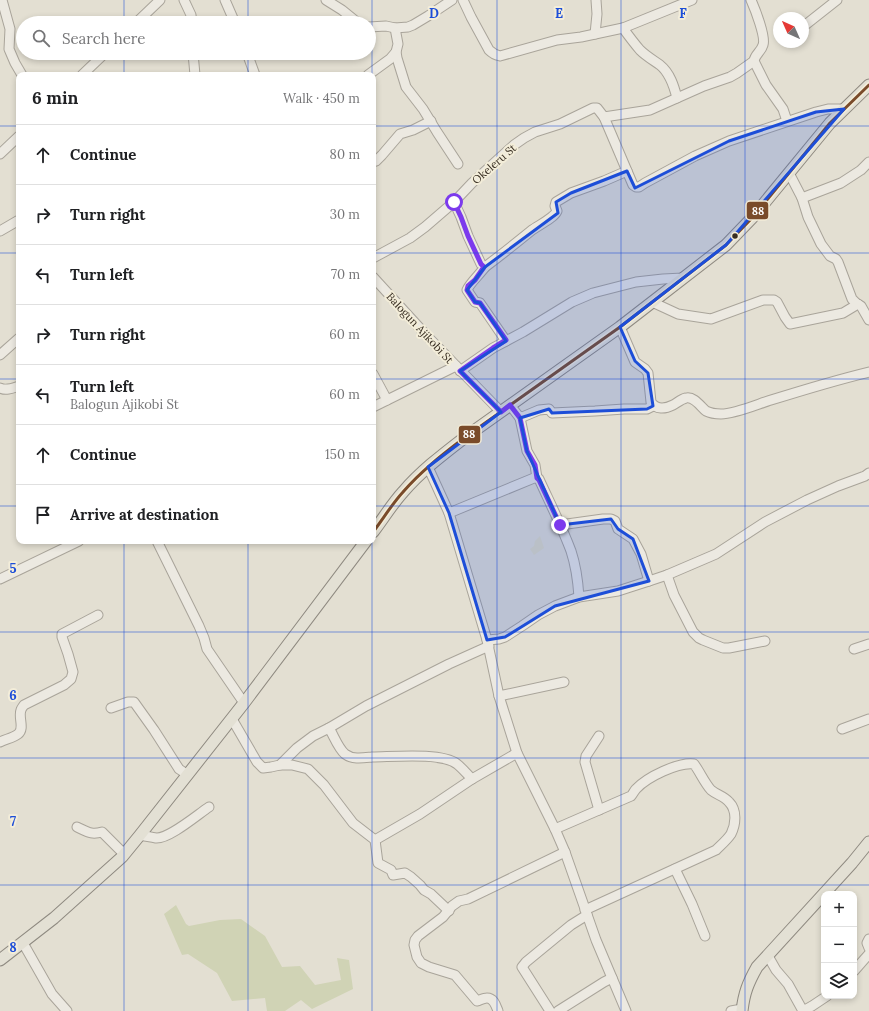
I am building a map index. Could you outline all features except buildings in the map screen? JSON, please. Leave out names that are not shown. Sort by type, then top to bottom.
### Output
[{"type":"main road","points":[[376,528],[403,492],[428,467],[464,438],[620,327],[726,245],[752,218],[830,123],[869,85]]},
{"type":"main road","points":[[0,960],[54,918],[124,854],[232,719],[364,544]]},
{"type":"main road","points":[[738,1010],[748,983],[757,967],[852,863],[869,842]]},
{"type":"street","points":[[2,0],[10,29],[8,49],[20,72]]},
{"type":"street","points":[[143,16],[160,0]]},
{"type":"street","points":[[184,0],[191,16]]},
{"type":"street","points":[[225,0],[232,16]]},
{"type":"street","points":[[326,0],[349,16]]},
{"type":"street","points":[[376,27],[408,27],[452,0]]},
{"type":"street","points":[[463,0],[471,18],[489,50],[500,56],[557,40],[623,28],[692,0]]},
{"type":"street","points":[[594,34],[597,14],[596,0]]},
{"type":"street","points":[[751,0],[763,35],[764,44],[754,57],[754,61],[766,85],[783,109],[787,121]]},
{"type":"street","points":[[809,22],[838,0]]},
{"type":"street","points":[[395,28],[398,44],[396,52],[397,58],[406,88],[423,109],[458,164]]},
{"type":"street","points":[[623,28],[640,50],[664,69],[674,86],[677,98]]},
{"type":"street","points":[[372,72],[396,52]]},
{"type":"street","points":[[85,72],[97,60]]},
{"type":"street","points":[[194,60],[195,72]]},
{"type":"street","points":[[250,60],[254,72]]},
{"type":"street","points":[[754,61],[730,77],[716,81],[650,110],[604,117],[627,171],[636,187],[639,187],[702,152],[729,141],[828,109],[844,109]]},
{"type":"street","name":"Okeleru St","points":[[376,256],[420,231],[454,202],[472,182],[514,145],[535,132],[560,124],[593,108],[597,108],[604,117]]},
{"type":"street","points":[[376,161],[400,134],[413,130],[430,121]]},
{"type":"street","points":[[0,154],[16,139]]},
{"type":"street","points":[[802,198],[842,183],[861,170],[869,162]]},
{"type":"street","points":[[506,340],[480,303],[475,302],[467,290],[468,286],[475,280],[484,267],[532,230],[555,215],[557,211],[555,206],[556,202],[571,193],[627,171]]},
{"type":"street","points":[[789,173],[802,198],[808,217],[821,244],[830,256],[838,262],[852,299],[861,306],[869,320]]},
{"type":"street","points":[[454,202],[468,236],[481,264],[484,267]]},
{"type":"street","points":[[0,231],[16,222]]},
{"type":"street","points":[[376,406],[458,369],[572,302],[593,293],[636,282],[683,278]]},
{"type":"street","name":"Balogun Ajikobi St","points":[[376,280],[458,369],[501,412]]},
{"type":"street","points":[[652,302],[678,314],[711,319],[763,300],[774,300],[777,302],[790,324],[842,313],[858,304]]},
{"type":"street","points":[[620,327],[635,362],[648,373],[651,402],[653,406]]},
{"type":"street","points":[[0,355],[16,341]]},
{"type":"street","points":[[520,418],[539,410],[549,409],[552,413],[647,409],[653,406],[657,408],[665,408],[687,398],[691,398],[710,413],[721,414],[733,412],[796,392],[869,372]]},
{"type":"street","points":[[376,380],[387,400]]},
{"type":"street","points":[[0,388],[6,390],[16,387]]},
{"type":"street","points":[[510,405],[520,418],[527,451],[535,465],[537,478],[560,525],[571,552],[577,574],[579,597]]},
{"type":"street","points":[[428,467],[449,514],[488,643],[499,696],[517,753],[565,852],[586,913],[626,1011]]},
{"type":"street","points":[[280,765],[297,748],[313,736],[366,706],[488,643],[505,637],[538,615],[555,606],[579,597],[618,591],[667,575],[716,554],[765,522],[807,500],[869,473]]},
{"type":"street","points":[[449,514],[537,478]]},
{"type":"street","points":[[560,525],[612,519],[615,521],[618,529],[633,539],[641,554],[649,581]]},
{"type":"street","points":[[0,579],[63,544]]},
{"type":"street","points":[[158,544],[199,626],[207,649],[244,703]]},
{"type":"street","points":[[667,575],[674,595],[698,638],[723,648],[765,641]]},
{"type":"street","points":[[0,742],[20,733],[20,716],[24,705],[64,685],[71,679],[73,672],[62,634],[98,615]]},
{"type":"street","points":[[854,648],[869,644]]},
{"type":"street","points":[[499,696],[564,682]]},
{"type":"street","points":[[111,708],[128,702],[134,702],[179,769],[188,775]]},
{"type":"street","points":[[842,729],[869,718]]},
{"type":"street","points":[[232,719],[257,762],[263,768],[271,768],[280,765],[292,765],[308,769],[324,785],[353,823],[375,840],[378,863],[391,870],[393,875],[405,873],[411,877],[449,911]]},
{"type":"street","points":[[329,728],[340,748],[346,754],[356,758],[413,756],[445,759],[456,763],[472,779]]},
{"type":"street","points":[[599,736],[586,756],[585,762],[599,810]]},
{"type":"street","points":[[375,840],[420,814],[472,779],[517,753]]},
{"type":"street","points":[[550,1011],[522,967],[526,962],[570,924],[586,913],[716,850],[731,834],[736,815],[730,802],[712,790],[694,764],[689,764],[659,773],[636,789],[631,796],[555,829]]},
{"type":"street","points":[[140,835],[157,838],[164,837],[209,807]]},
{"type":"street","points":[[77,827],[95,834],[102,832],[124,854]]},
{"type":"street","points":[[498,1011],[491,999],[487,998],[477,1001],[455,975],[421,963],[417,957],[414,946],[415,940],[443,917],[452,906],[459,901],[468,899],[565,852]]},
{"type":"street","points":[[675,869],[692,904],[705,936]]},
{"type":"street","points":[[869,939],[867,943],[869,948]]},
{"type":"street","points":[[23,943],[52,994],[67,1011]]},
{"type":"street","points":[[857,968],[869,954]]},
{"type":"street","points":[[768,956],[776,970],[788,984],[803,1011],[822,999]]},
{"type":"street","points":[[558,1011],[612,978]]},
{"type":"highlighted area","points":[[844,109],[726,245],[620,327],[635,361],[648,373],[653,406],[647,409],[552,413],[549,409],[520,418],[527,451],[560,525],[611,519],[618,529],[633,539],[649,581],[555,606],[505,637],[487,640],[449,513],[428,467],[501,412],[460,371],[506,341],[480,303],[475,302],[467,290],[485,267],[558,213],[556,202],[571,193],[627,171],[635,188],[729,141],[816,112]]},
{"type":"shaded area","points":[[540,536],[544,548],[534,555],[530,549],[534,546],[535,541]]},
{"type":"green space","points":[[176,905],[186,924],[189,926],[220,920],[241,919],[265,936],[282,967],[300,966],[315,985],[341,980],[337,958],[349,960],[353,989],[312,1009],[301,1000],[285,1011],[267,1011],[265,998],[232,1001],[217,973],[188,954],[182,955],[164,914]]},
{"type":"transit line","name":"88","points":[[376,528],[403,492],[424,470],[440,457],[464,438],[620,327],[726,245],[752,218],[830,123],[869,85]]},
{"type":"route","points":[[454,202],[468,236],[481,264],[484,267],[475,280],[468,286],[467,290],[475,302],[480,303],[506,340],[460,371],[501,412],[510,405],[520,418],[527,451],[535,465],[537,478],[560,525]]}]
